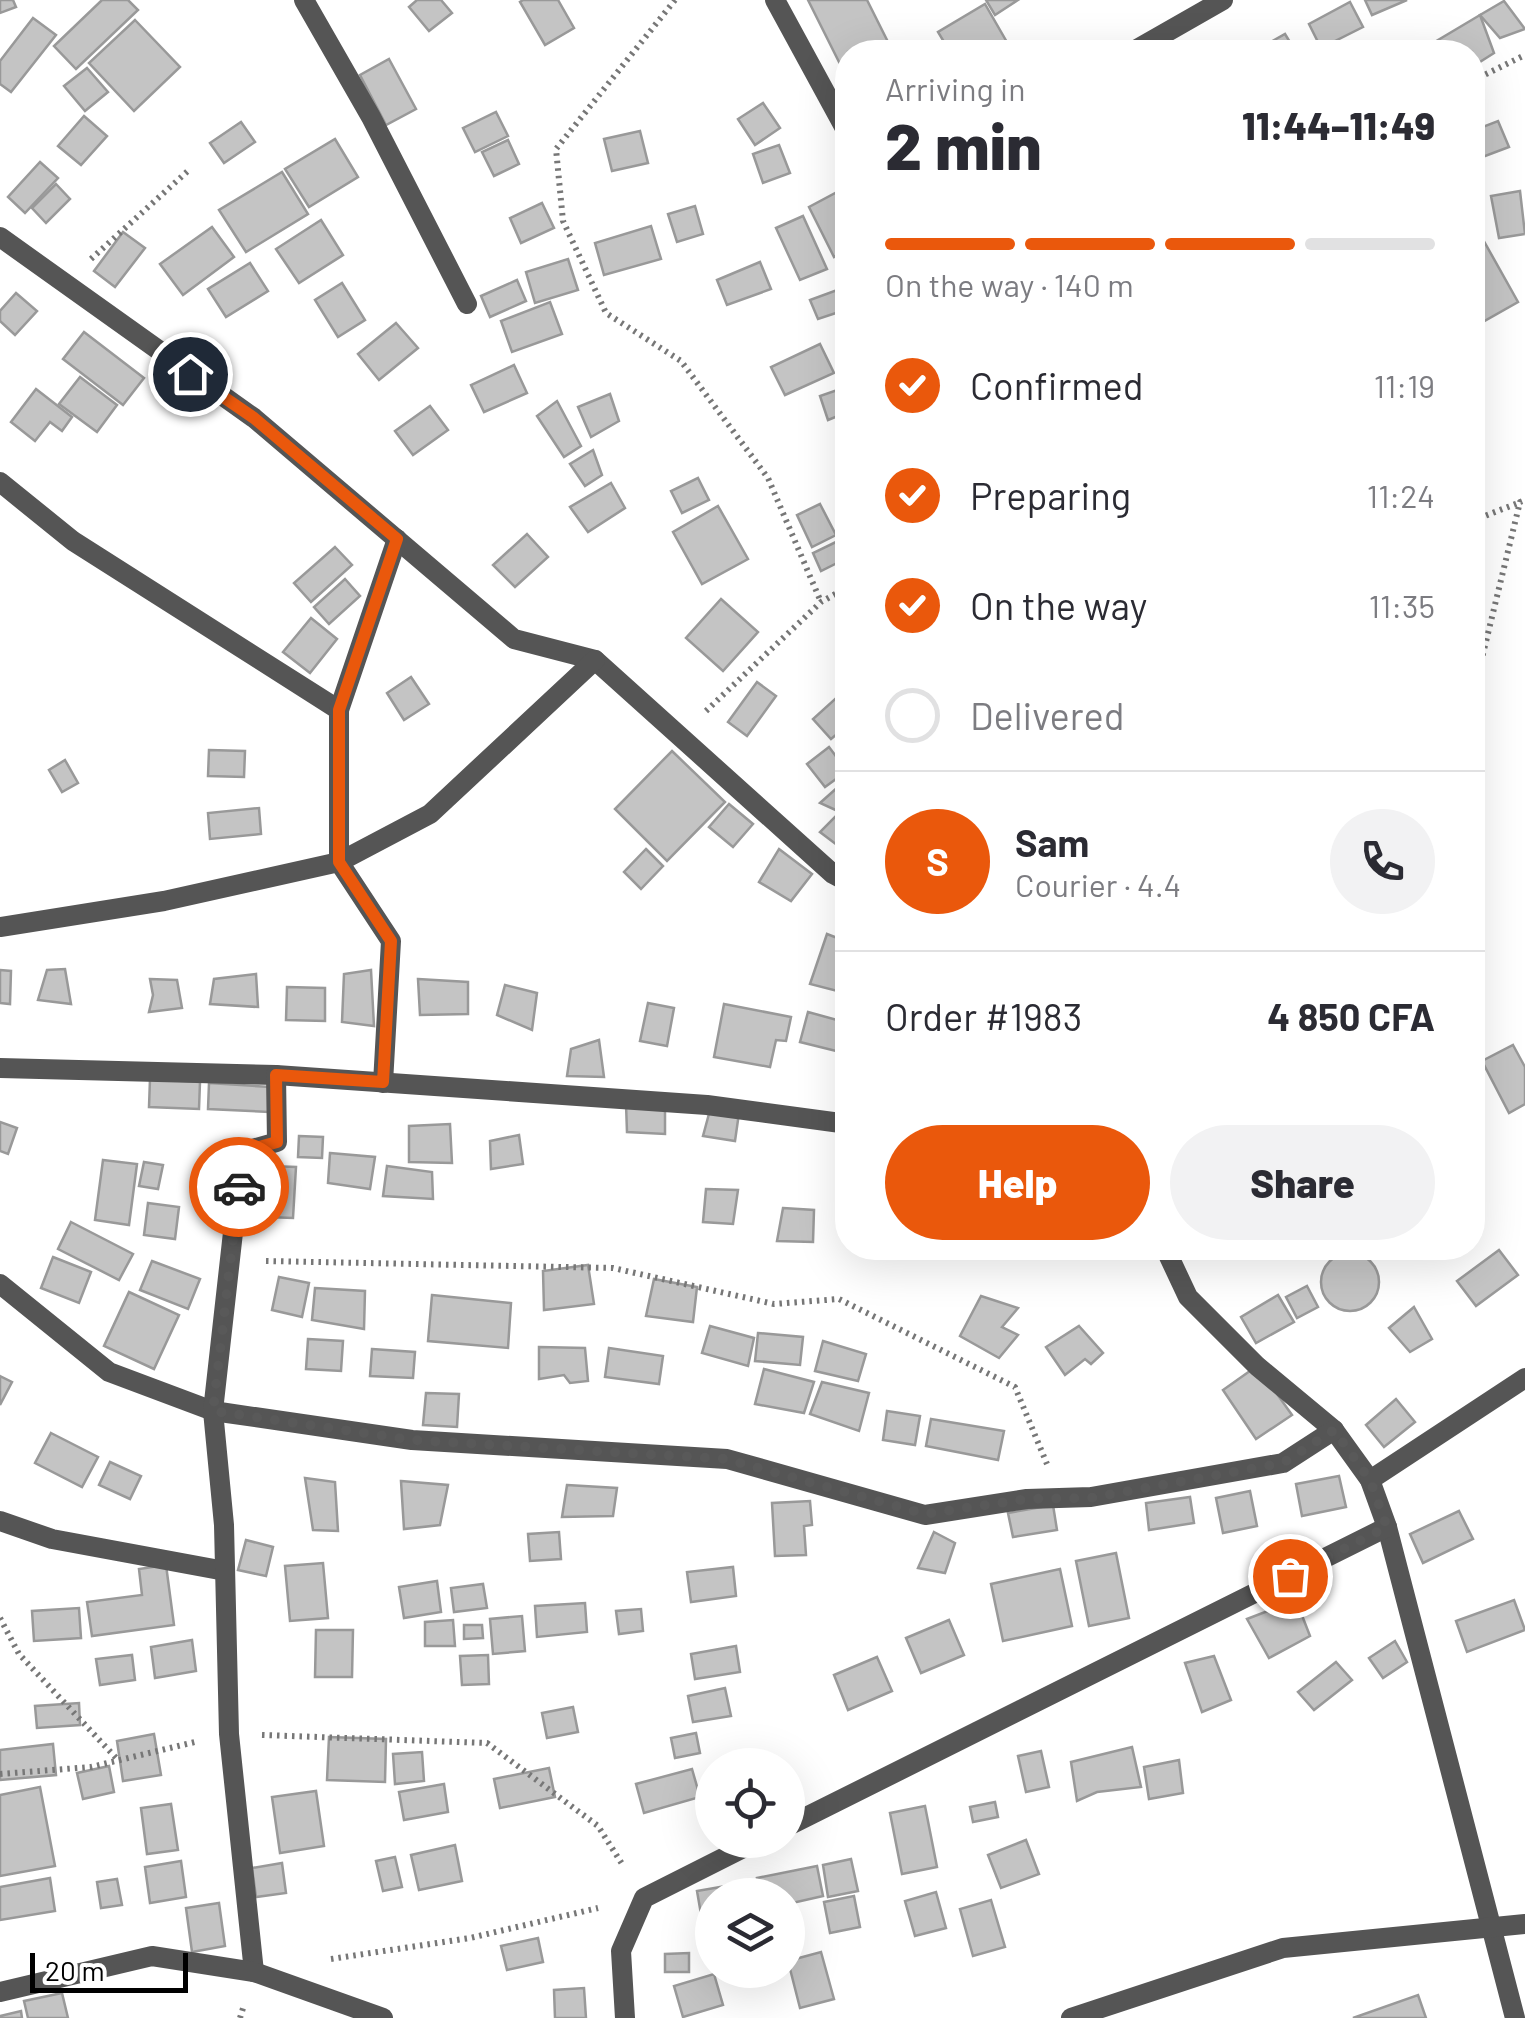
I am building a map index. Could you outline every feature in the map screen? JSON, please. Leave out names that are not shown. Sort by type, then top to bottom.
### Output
[{"type":"street","points":[[304,0],[371,118],[466,304]]},
{"type":"street","points":[[776,0],[835,110]]},
{"type":"street","points":[[1153,40],[1223,0]]},
{"type":"street","points":[[0,236],[254,418],[514,639],[595,660],[678,738],[835,867]]},
{"type":"street","points":[[0,482],[74,541],[339,710]]},
{"type":"street","points":[[383,1082],[391,941],[339,862],[339,710],[397,539]]},
{"type":"street","points":[[0,927],[164,901],[339,862],[430,814],[595,660]]},
{"type":"street","points":[[0,1068],[276,1075],[707,1105],[835,1122]]},
{"type":"street","points":[[254,1972],[229,1734],[225,1571],[213,1411],[242,1152],[277,1142],[276,1075]]},
{"type":"street","points":[[1171,1260],[1188,1297],[1257,1366],[1334,1430],[1370,1480],[1387,1527],[1515,2018]]},
{"type":"street","points":[[0,1284],[109,1372],[213,1411],[412,1440],[726,1459],[925,1514],[1027,1499],[1091,1498],[1283,1463],[1334,1430]]},
{"type":"street","points":[[1370,1480],[1525,1378]]},
{"type":"street","points":[[0,1521],[52,1540],[225,1571]]},
{"type":"street","points":[[805,1818],[1387,1527]]},
{"type":"street","points":[[626,2018],[621,1952],[644,1898],[723,1858]]},
{"type":"street","points":[[1071,2018],[1284,1948],[1525,1924]]},
{"type":"street","points":[[0,1992],[152,1956],[254,1972],[384,2018]]},
{"type":"path","points":[[675,0],[556,149],[563,221],[606,313],[681,361],[768,478],[821,602]]},
{"type":"path","points":[[1485,75],[1525,55]]},
{"type":"path","points":[[64,284],[190,170]]},
{"type":"path","points":[[1485,516],[1522,501]]},
{"type":"path","points":[[1485,647],[1522,501]]},
{"type":"path","points":[[678,738],[821,602],[835,594]]},
{"type":"path","points":[[232,1260],[613,1268],[774,1304],[839,1299],[1015,1387],[1061,1498]]},
{"type":"path","points":[[0,1618],[19,1654],[118,1760]]},
{"type":"path","points":[[0,1774],[91,1767],[229,1734],[487,1743],[598,1826],[644,1898],[470,1938],[254,1972]]},
{"type":"building","points":[[0,0],[13,0],[16,7],[0,13]]},
{"type":"building","points":[[102,0],[128,0],[138,10],[76,69],[54,46]]},
{"type":"building","points":[[417,0],[441,0],[452,13],[429,31],[409,7]]},
{"type":"building","points":[[558,0],[574,28],[545,45],[520,2]]},
{"type":"building","points":[[808,0],[867,0],[887,40],[835,40],[835,54]]},
{"type":"building","points":[[986,0],[1018,0],[995,15]]},
{"type":"building","points":[[1365,0],[1407,0],[1372,15]]},
{"type":"building","points":[[1504,1],[1525,29],[1500,38],[1480,15]]},
{"type":"building","points":[[1350,2],[1363,27],[1337,40],[1317,40],[1309,24]]},
{"type":"building","points":[[985,4],[1006,40],[943,40],[938,32]]},
{"type":"building","points":[[1480,15],[1494,53],[1485,59],[1485,40],[1438,40]]},
{"type":"building","points":[[33,18],[56,35],[11,92],[0,84],[0,61]]},
{"type":"building","points":[[135,20],[180,67],[134,111],[89,63]]},
{"type":"building","points":[[389,59],[416,109],[386,125],[360,75]]},
{"type":"building","points":[[87,68],[108,92],[85,111],[64,86]]},
{"type":"building","points":[[763,103],[780,128],[755,145],[738,119]]},
{"type":"building","points":[[496,112],[508,136],[475,152],[463,128]]},
{"type":"building","points":[[84,116],[107,136],[81,165],[58,146]]},
{"type":"building","points":[[1498,121],[1509,147],[1485,156],[1485,126]]},
{"type":"building","points":[[241,122],[255,142],[224,163],[210,143]]},
{"type":"building","points":[[640,131],[648,163],[612,171],[604,139]]},
{"type":"building","points":[[335,139],[358,177],[309,207],[285,169]]},
{"type":"building","points":[[508,140],[519,164],[494,176],[482,152]]},
{"type":"building","points":[[779,145],[790,173],[763,183],[753,154]]},
{"type":"building","points":[[40,162],[58,178],[25,213],[8,197]]},
{"type":"building","points":[[282,172],[308,214],[246,252],[219,210]]},
{"type":"building","points":[[56,184],[70,199],[46,223],[32,208]]},
{"type":"building","points":[[1520,191],[1525,234],[1499,238],[1491,196]]},
{"type":"building","points":[[835,193],[835,256],[834,257],[809,207]]},
{"type":"building","points":[[542,203],[554,228],[521,243],[510,218]]},
{"type":"building","points":[[695,206],[703,234],[677,242],[668,214]]},
{"type":"building","points":[[803,216],[827,269],[800,280],[776,228]]},
{"type":"building","points":[[321,220],[343,255],[299,283],[276,249]]},
{"type":"building","points":[[651,226],[661,259],[604,275],[595,243]]},
{"type":"building","points":[[212,227],[234,257],[183,295],[160,264]]},
{"type":"building","points":[[123,232],[145,248],[115,287],[94,271]]},
{"type":"building","points":[[1485,243],[1518,302],[1485,321]]},
{"type":"building","points":[[568,259],[578,290],[535,303],[526,272]]},
{"type":"building","points":[[760,262],[771,289],[727,305],[717,280]]},
{"type":"building","points":[[250,263],[268,291],[226,317],[208,289]]},
{"type":"building","points":[[517,280],[526,301],[490,317],[481,296]]},
{"type":"building","points":[[342,283],[365,320],[338,337],[315,300]]},
{"type":"building","points":[[835,291],[835,313],[818,319],[810,300]]},
{"type":"building","points":[[16,293],[37,311],[15,335],[0,321],[0,311]]},
{"type":"building","points":[[550,302],[562,334],[512,352],[501,321]]},
{"type":"building","points":[[396,323],[418,348],[379,380],[358,354]]},
{"type":"building","points":[[84,332],[144,378],[123,405],[63,359]]},
{"type":"building","points":[[820,344],[834,373],[785,395],[771,367]]},
{"type":"building","points":[[514,365],[527,393],[484,412],[471,385]]},
{"type":"building","points":[[80,377],[117,405],[97,432],[59,404]]},
{"type":"building","points":[[36,389],[72,417],[62,431],[50,422],[35,441],[11,422]]},
{"type":"building","points":[[835,391],[835,417],[828,420],[820,396]]},
{"type":"building","points":[[610,394],[619,421],[591,437],[578,407]]},
{"type":"building","points":[[557,401],[581,446],[564,457],[537,416]]},
{"type":"building","points":[[430,406],[448,430],[413,455],[395,431]]},
{"type":"building","points":[[593,450],[602,475],[585,486],[570,464]]},
{"type":"building","points":[[698,478],[709,500],[682,513],[671,491]]},
{"type":"building","points":[[611,483],[625,508],[588,532],[570,507]]},
{"type":"building","points":[[820,504],[835,536],[812,547],[797,515]]},
{"type":"building","points":[[718,506],[748,559],[702,584],[673,532]]},
{"type":"building","points":[[527,534],[548,557],[515,587],[493,565]]},
{"type":"building","points":[[835,542],[835,564],[821,571],[813,553]]},
{"type":"building","points":[[335,547],[352,565],[311,602],[294,583]]},
{"type":"building","points":[[345,579],[360,596],[329,624],[314,607]]},
{"type":"building","points":[[721,599],[758,632],[723,671],[686,638]]},
{"type":"building","points":[[311,618],[337,639],[310,673],[283,652]]},
{"type":"building","points":[[411,677],[429,704],[404,720],[387,693]]},
{"type":"building","points":[[757,682],[776,696],[747,736],[728,722]]},
{"type":"building","points":[[835,699],[835,736],[831,739],[813,719]]},
{"type":"building","points":[[829,747],[835,755],[835,780],[825,787],[807,764]]},
{"type":"building","points":[[209,750],[245,751],[244,777],[208,776]]},
{"type":"building","points":[[672,751],[725,802],[667,861],[615,809]]},
{"type":"building","points":[[65,760],[78,783],[62,792],[49,770]]},
{"type":"building","points":[[835,790],[835,810],[820,803]]},
{"type":"building","points":[[729,804],[753,824],[733,847],[709,827]]},
{"type":"building","points":[[259,808],[261,834],[210,839],[208,813]]},
{"type":"building","points":[[835,817],[835,843],[820,832]]},
{"type":"building","points":[[646,849],[663,866],[641,889],[624,872]]},
{"type":"building","points":[[779,849],[812,874],[791,901],[759,882]]},
{"type":"building","points":[[827,934],[835,937],[835,990],[810,984]]},
{"type":"building","points":[[65,969],[71,1004],[38,1000],[47,970]]},
{"type":"building","points":[[0,970],[11,971],[10,1004],[0,1003]]},
{"type":"building","points":[[371,970],[374,1026],[342,1022],[344,974]]},
{"type":"building","points":[[256,974],[258,1007],[210,1004],[214,979]]},
{"type":"building","points":[[150,979],[177,980],[182,1008],[149,1012],[153,995]]},
{"type":"building","points":[[418,979],[468,982],[468,1014],[420,1015]]},
{"type":"building","points":[[505,985],[537,993],[532,1030],[497,1015]]},
{"type":"building","points":[[287,987],[325,988],[325,1021],[286,1020]]},
{"type":"building","points":[[648,1003],[674,1008],[667,1046],[640,1041]]},
{"type":"building","points":[[724,1004],[791,1017],[786,1041],[776,1040],[770,1067],[714,1057]]},
{"type":"building","points":[[808,1012],[835,1019],[835,1051],[800,1042]]},
{"type":"building","points":[[599,1040],[604,1077],[567,1076],[571,1049]]},
{"type":"building","points":[[1513,1045],[1525,1067],[1525,1104],[1509,1113],[1485,1059]]},
{"type":"building","points":[[150,1079],[200,1082],[199,1109],[149,1107]]},
{"type":"building","points":[[209,1083],[270,1087],[269,1112],[208,1109]]},
{"type":"building","points":[[626,1104],[665,1105],[665,1134],[627,1132]]},
{"type":"building","points":[[710,1110],[739,1113],[735,1141],[703,1136]]},
{"type":"building","points":[[0,1122],[17,1128],[8,1154],[0,1151]]},
{"type":"building","points":[[450,1124],[452,1163],[409,1162],[409,1126]]},
{"type":"building","points":[[519,1135],[523,1164],[491,1169],[490,1141]]},
{"type":"building","points":[[299,1136],[323,1137],[322,1158],[298,1157]]},
{"type":"building","points":[[330,1153],[375,1157],[370,1189],[328,1183]]},
{"type":"building","points":[[103,1160],[137,1164],[129,1225],[95,1220]]},
{"type":"building","points":[[144,1162],[163,1165],[158,1189],[139,1186]]},
{"type":"building","points":[[269,1166],[296,1167],[293,1218],[266,1217]]},
{"type":"building","points":[[387,1166],[432,1172],[433,1199],[383,1196]]},
{"type":"building","points":[[706,1189],[738,1190],[733,1224],[703,1222]]},
{"type":"building","points":[[148,1203],[179,1207],[175,1239],[144,1235]]},
{"type":"building","points":[[783,1208],[814,1210],[813,1242],[777,1241]]},
{"type":"building","points":[[71,1222],[133,1254],[119,1280],[58,1249]]},
{"type":"building","points":[[1499,1250],[1518,1275],[1476,1306],[1457,1281]]},
{"type":"building","points":[[53,1257],[91,1272],[79,1303],[41,1288]]},
{"type":"building","points":[[1331,1260],[1369,1260],[1377,1271],[1377,1293],[1361,1309],[1339,1309],[1323,1293],[1323,1271]]},
{"type":"building","points":[[152,1261],[200,1279],[188,1309],[140,1290]]},
{"type":"building","points":[[588,1265],[594,1304],[544,1310],[543,1271]]},
{"type":"building","points":[[279,1277],[309,1283],[302,1317],[272,1310]]},
{"type":"building","points":[[654,1279],[697,1287],[693,1322],[646,1316]]},
{"type":"building","points":[[1307,1286],[1318,1307],[1297,1318],[1286,1297]]},
{"type":"building","points":[[315,1288],[365,1291],[364,1329],[312,1320]]},
{"type":"building","points":[[129,1292],[179,1315],[154,1369],[104,1346]]},
{"type":"building","points":[[432,1295],[511,1303],[508,1348],[428,1341]]},
{"type":"building","points":[[1278,1295],[1294,1322],[1256,1343],[1241,1317]]},
{"type":"building","points":[[981,1296],[1018,1308],[1002,1327],[1018,1335],[999,1358],[960,1336]]},
{"type":"building","points":[[1414,1307],[1432,1339],[1410,1352],[1389,1328]]},
{"type":"building","points":[[710,1326],[754,1338],[748,1366],[702,1353]]},
{"type":"building","points":[[1079,1326],[1103,1353],[1091,1364],[1085,1359],[1065,1375],[1046,1347]]},
{"type":"building","points":[[758,1333],[803,1337],[800,1365],[755,1361]]},
{"type":"building","points":[[308,1339],[343,1341],[341,1371],[306,1369]]},
{"type":"building","points":[[823,1341],[866,1354],[858,1381],[815,1371]]},
{"type":"building","points":[[539,1347],[585,1348],[588,1381],[570,1383],[564,1375],[539,1379]]},
{"type":"building","points":[[609,1348],[663,1356],[659,1384],[605,1377]]},
{"type":"building","points":[[372,1349],[415,1352],[413,1378],[370,1376]]},
{"type":"building","points":[[1257,1366],[1292,1415],[1256,1439],[1223,1390]]},
{"type":"building","points":[[764,1369],[814,1382],[804,1413],[755,1404]]},
{"type":"building","points":[[0,1376],[12,1382],[0,1405]]},
{"type":"building","points":[[822,1382],[869,1393],[859,1431],[810,1414]]},
{"type":"building","points":[[426,1393],[459,1394],[457,1427],[423,1425]]},
{"type":"building","points":[[1396,1399],[1415,1422],[1384,1447],[1366,1425]]},
{"type":"building","points":[[887,1411],[920,1416],[915,1445],[883,1440]]},
{"type":"building","points":[[931,1419],[1004,1431],[998,1460],[926,1446]]},
{"type":"building","points":[[51,1433],[98,1457],[82,1487],[35,1463]]},
{"type":"building","points":[[110,1462],[141,1476],[130,1499],[99,1485]]},
{"type":"building","points":[[1339,1476],[1346,1507],[1302,1516],[1296,1484]]},
{"type":"building","points":[[305,1478],[335,1482],[338,1531],[313,1530]]},
{"type":"building","points":[[401,1481],[448,1485],[440,1525],[404,1529]]},
{"type":"building","points":[[567,1485],[617,1488],[613,1516],[562,1517]]},
{"type":"building","points":[[1250,1491],[1257,1526],[1223,1533],[1216,1498]]},
{"type":"building","points":[[1190,1497],[1194,1523],[1149,1530],[1146,1503]]},
{"type":"building","points":[[810,1501],[812,1525],[804,1526],[806,1555],[775,1556],[772,1503]]},
{"type":"building","points":[[1053,1505],[1057,1530],[1013,1537],[1008,1513]]},
{"type":"building","points":[[1459,1511],[1473,1539],[1423,1563],[1410,1534]]},
{"type":"building","points":[[559,1532],[561,1559],[530,1561],[528,1534]]},
{"type":"building","points":[[934,1532],[955,1543],[945,1573],[918,1568]]},
{"type":"building","points":[[246,1540],[273,1547],[266,1576],[238,1570]]},
{"type":"building","points":[[1116,1553],[1129,1618],[1089,1626],[1076,1561]]},
{"type":"building","points":[[323,1563],[328,1618],[290,1621],[285,1566]]},
{"type":"building","points":[[166,1565],[174,1625],[92,1636],[87,1602],[142,1595],[139,1569]]},
{"type":"building","points":[[733,1567],[736,1596],[691,1602],[687,1572]]},
{"type":"building","points":[[1060,1569],[1072,1626],[1003,1641],[991,1584]]},
{"type":"building","points":[[437,1581],[441,1612],[404,1618],[399,1587]]},
{"type":"building","points":[[483,1584],[487,1608],[454,1612],[451,1588]]},
{"type":"building","points":[[1296,1600],[1310,1636],[1269,1658],[1247,1619]]},
{"type":"building","points":[[1514,1600],[1525,1630],[1467,1652],[1456,1621]]},
{"type":"building","points":[[585,1603],[587,1632],[537,1637],[535,1606]]},
{"type":"building","points":[[79,1608],[81,1638],[34,1641],[32,1611]]},
{"type":"building","points":[[641,1609],[643,1631],[619,1634],[616,1611]]},
{"type":"building","points":[[522,1616],[525,1651],[493,1654],[490,1619]]},
{"type":"building","points":[[453,1620],[455,1646],[425,1646],[425,1622]]},
{"type":"building","points":[[949,1620],[964,1655],[921,1673],[906,1638]]},
{"type":"building","points":[[464,1625],[482,1625],[483,1638],[464,1639]]},
{"type":"building","points":[[316,1630],[353,1630],[352,1677],[315,1677]]},
{"type":"building","points":[[192,1640],[196,1671],[155,1678],[151,1647]]},
{"type":"building","points":[[1395,1641],[1407,1662],[1383,1678],[1369,1658]]},
{"type":"building","points":[[736,1646],[740,1672],[695,1679],[691,1654]]},
{"type":"building","points":[[132,1655],[135,1680],[100,1685],[96,1659]]},
{"type":"building","points":[[488,1655],[489,1684],[462,1685],[460,1656]]},
{"type":"building","points":[[1214,1656],[1231,1700],[1202,1712],[1185,1663]]},
{"type":"building","points":[[877,1657],[892,1691],[848,1710],[834,1675]]},
{"type":"building","points":[[1336,1662],[1352,1680],[1314,1710],[1298,1692]]},
{"type":"building","points":[[725,1688],[731,1716],[693,1722],[688,1696]]},
{"type":"building","points":[[79,1703],[80,1725],[37,1728],[35,1706]]},
{"type":"building","points":[[573,1707],[578,1732],[547,1738],[542,1713]]},
{"type":"building","points":[[696,1733],[699,1748],[695,1748],[695,1754],[675,1758],[671,1738]]},
{"type":"building","points":[[154,1734],[161,1775],[123,1781],[117,1741]]},
{"type":"building","points":[[329,1737],[386,1739],[385,1782],[327,1780]]},
{"type":"building","points":[[53,1744],[56,1775],[0,1780],[0,1750]]},
{"type":"building","points":[[1132,1747],[1141,1787],[1097,1792],[1077,1801],[1071,1762]]},
{"type":"building","points":[[1041,1751],[1049,1787],[1026,1792],[1018,1756]]},
{"type":"building","points":[[422,1752],[424,1781],[395,1784],[393,1754]]},
{"type":"building","points":[[1179,1760],[1183,1793],[1149,1799],[1144,1767]]},
{"type":"building","points":[[109,1766],[114,1792],[83,1799],[77,1773]]},
{"type":"building","points":[[549,1768],[555,1797],[500,1808],[494,1779]]},
{"type":"building","points":[[692,1769],[695,1798],[644,1813],[636,1784]]},
{"type":"building","points":[[444,1784],[448,1812],[404,1820],[399,1792]]},
{"type":"building","points":[[40,1787],[55,1866],[0,1876],[0,1795]]},
{"type":"building","points":[[316,1791],[324,1846],[280,1853],[272,1797]]},
{"type":"building","points":[[995,1802],[998,1817],[973,1822],[970,1807]]},
{"type":"building","points":[[171,1804],[178,1850],[147,1854],[141,1808]]},
{"type":"building","points":[[925,1806],[937,1867],[902,1874],[890,1813]]},
{"type":"building","points":[[1026,1840],[1039,1874],[1001,1888],[988,1855]]},
{"type":"building","points":[[455,1845],[462,1881],[419,1890],[411,1855]]},
{"type":"building","points":[[395,1857],[402,1887],[383,1891],[376,1861]]},
{"type":"building","points":[[851,1859],[858,1891],[828,1897],[823,1865]]},
{"type":"building","points":[[181,1861],[186,1897],[150,1903],[145,1867]]},
{"type":"building","points":[[282,1863],[286,1893],[256,1897],[252,1868]]},
{"type":"building","points":[[817,1866],[823,1896],[805,1900],[805,1878],[757,1878]]},
{"type":"building","points":[[50,1878],[55,1911],[0,1920],[0,1887]]},
{"type":"building","points":[[117,1879],[122,1905],[101,1908],[97,1882]]},
{"type":"building","points":[[936,1892],[946,1928],[915,1936],[905,1901]]},
{"type":"building","points":[[854,1896],[860,1927],[830,1933],[824,1902]]},
{"type":"building","points":[[991,1900],[1005,1947],[973,1956],[960,1909]]},
{"type":"building","points":[[219,1903],[225,1946],[192,1952],[186,1908]]},
{"type":"building","points":[[538,1938],[543,1962],[507,1970],[501,1946]]},
{"type":"building","points":[[821,1952],[834,1999],[800,2008],[795,1988],[805,1988],[805,1956]]},
{"type":"building","points":[[689,1953],[689,1972],[665,1972],[665,1954]]},
{"type":"building","points":[[695,1980],[695,1988],[718,1988],[723,2005],[683,2017],[674,1986]]},
{"type":"building","points":[[584,1988],[586,2018],[555,2018],[554,1990]]},
{"type":"building","points":[[62,1993],[68,2018],[28,2018],[24,2001]]},
{"type":"building","points":[[1418,1995],[1426,2018],[1353,2018]]},
{"type":"building","points":[[21,2011],[22,2018],[0,2018],[0,2016]]},
{"type":"way so far","points":[[239,1187],[213,1411],[412,1440],[726,1459],[925,1514],[1027,1499],[1091,1498],[1283,1463],[1334,1430],[1370,1480],[1387,1527],[1290,1576]]},
{"type":"route","points":[[190,374],[254,418],[397,539],[339,710],[339,862],[391,941],[383,1082],[276,1075],[277,1142],[242,1152],[239,1187]]}]
